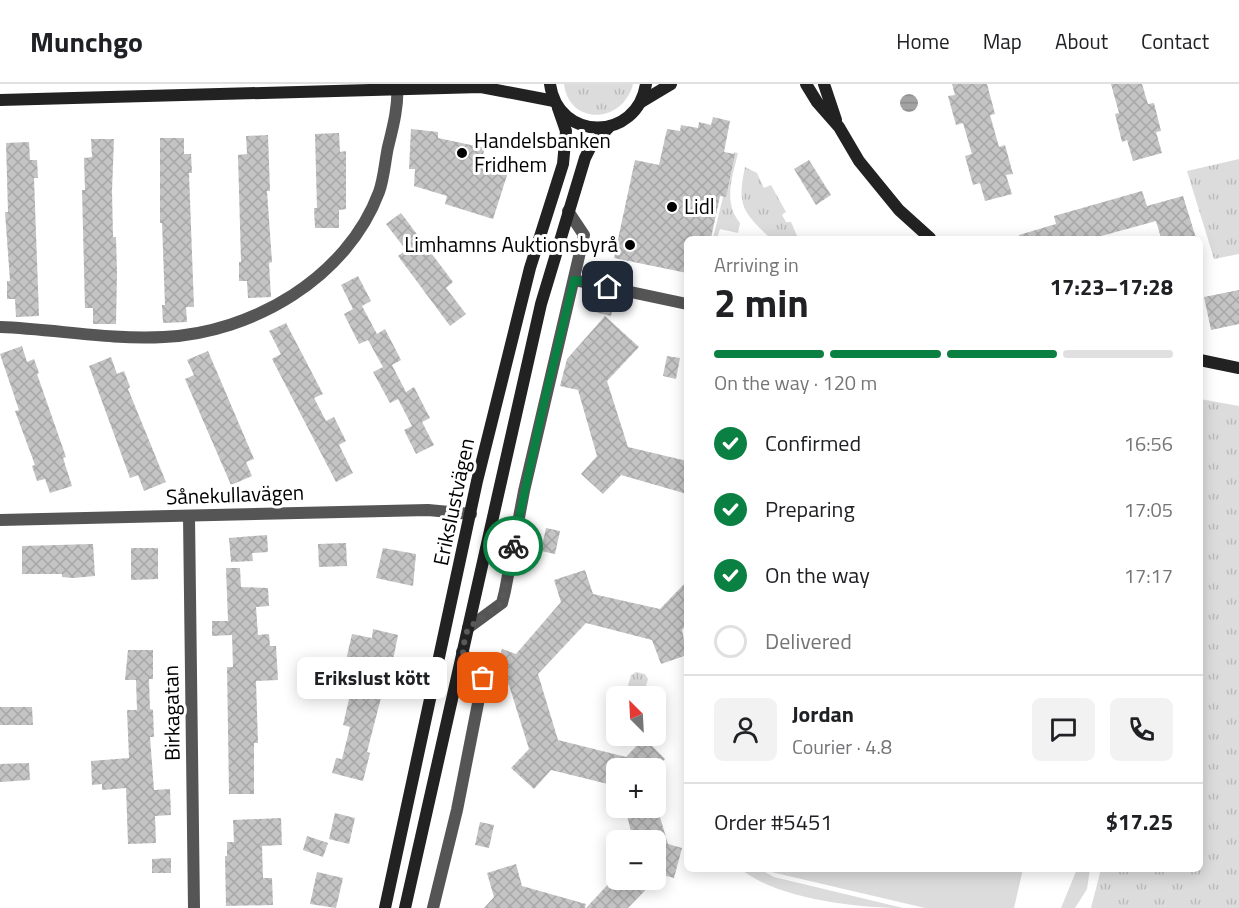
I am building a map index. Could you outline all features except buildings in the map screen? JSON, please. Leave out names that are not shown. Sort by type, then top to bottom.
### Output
[{"type":"street","name":"Erikslustvägen","points":[[385,908],[477,481],[527,279],[563,164],[566,131],[550,84]]},
{"type":"street","points":[[641,102],[646,84]]},
{"type":"street","name":"Erikslustvägen","points":[[405,908],[536,326],[568,211],[589,150],[609,127],[626,120],[641,102],[670,84]]},
{"type":"street","points":[[806,84],[817,102],[839,127],[859,161],[899,210],[928,236]]},
{"type":"street","points":[[824,84],[839,127]]},
{"type":"street","points":[[0,100],[485,86],[556,104],[570,119],[584,126],[609,127]]},
{"type":"street","points":[[0,327],[68,331],[97,336],[164,338],[197,334],[242,321],[279,305],[322,272],[357,232],[379,192],[397,87]]},
{"type":"street","points":[[468,628],[502,603],[505,591],[524,491],[584,235],[568,211]]},
{"type":"street","points":[[574,280],[684,303]]},
{"type":"street","points":[[1203,361],[1239,368]]},
{"type":"street","name":"Sånekullavägen","points":[[0,520],[428,510],[471,514]]},
{"type":"street","name":"Birkagatan","points":[[189,517],[194,908]]},
{"type":"street","points":[[433,908],[457,810],[483,678],[462,651]]},
{"type":"green space","points":[[564,84],[633,84],[619,107],[608,113],[597,115],[585,113],[575,107],[568,98]]},
{"type":"green space","points":[[734,152],[738,153],[730,198],[740,223],[738,233],[720,229],[718,236],[713,236]]},
{"type":"green space","points":[[1239,159],[1239,254],[1214,259],[1187,171]]},
{"type":"green space","points":[[745,167],[757,173],[764,188],[771,185],[786,212],[782,215],[786,222],[791,222],[797,236],[768,236],[753,221],[742,199]]},
{"type":"green space","points":[[1203,400],[1239,406],[1239,908],[1091,908],[1100,872],[1203,872]]},
{"type":"green space","points":[[636,672],[645,674],[648,679],[646,686],[628,686],[631,675]]},
{"type":"green space","points":[[746,872],[765,872],[774,877],[903,908],[841,904],[818,900],[775,888]]},
{"type":"green space","points":[[771,872],[1022,872],[1014,908],[925,908]]},
{"type":"green space","points":[[1076,872],[1090,872],[1087,889],[1075,908],[1061,908]]},
{"type":"shaded area","points":[[909,94],[915,97],[918,103],[915,109],[909,112],[903,109],[900,103],[903,97]]},
{"type":"way so far","points":[[483,678],[462,651],[468,628],[502,603],[513,546]]},
{"type":"place","name":"Handelsbanken Fridhem","points":[[462,153]]},
{"type":"place","name":"Lidl","points":[[672,207]]},
{"type":"place","name":"Limhamns Auktionsbyrå","points":[[630,245]]},
{"type":"place","name":"Erikslust kött","points":[[483,678]]},
{"type":"route","points":[[513,546],[574,280],[608,287]]}]
